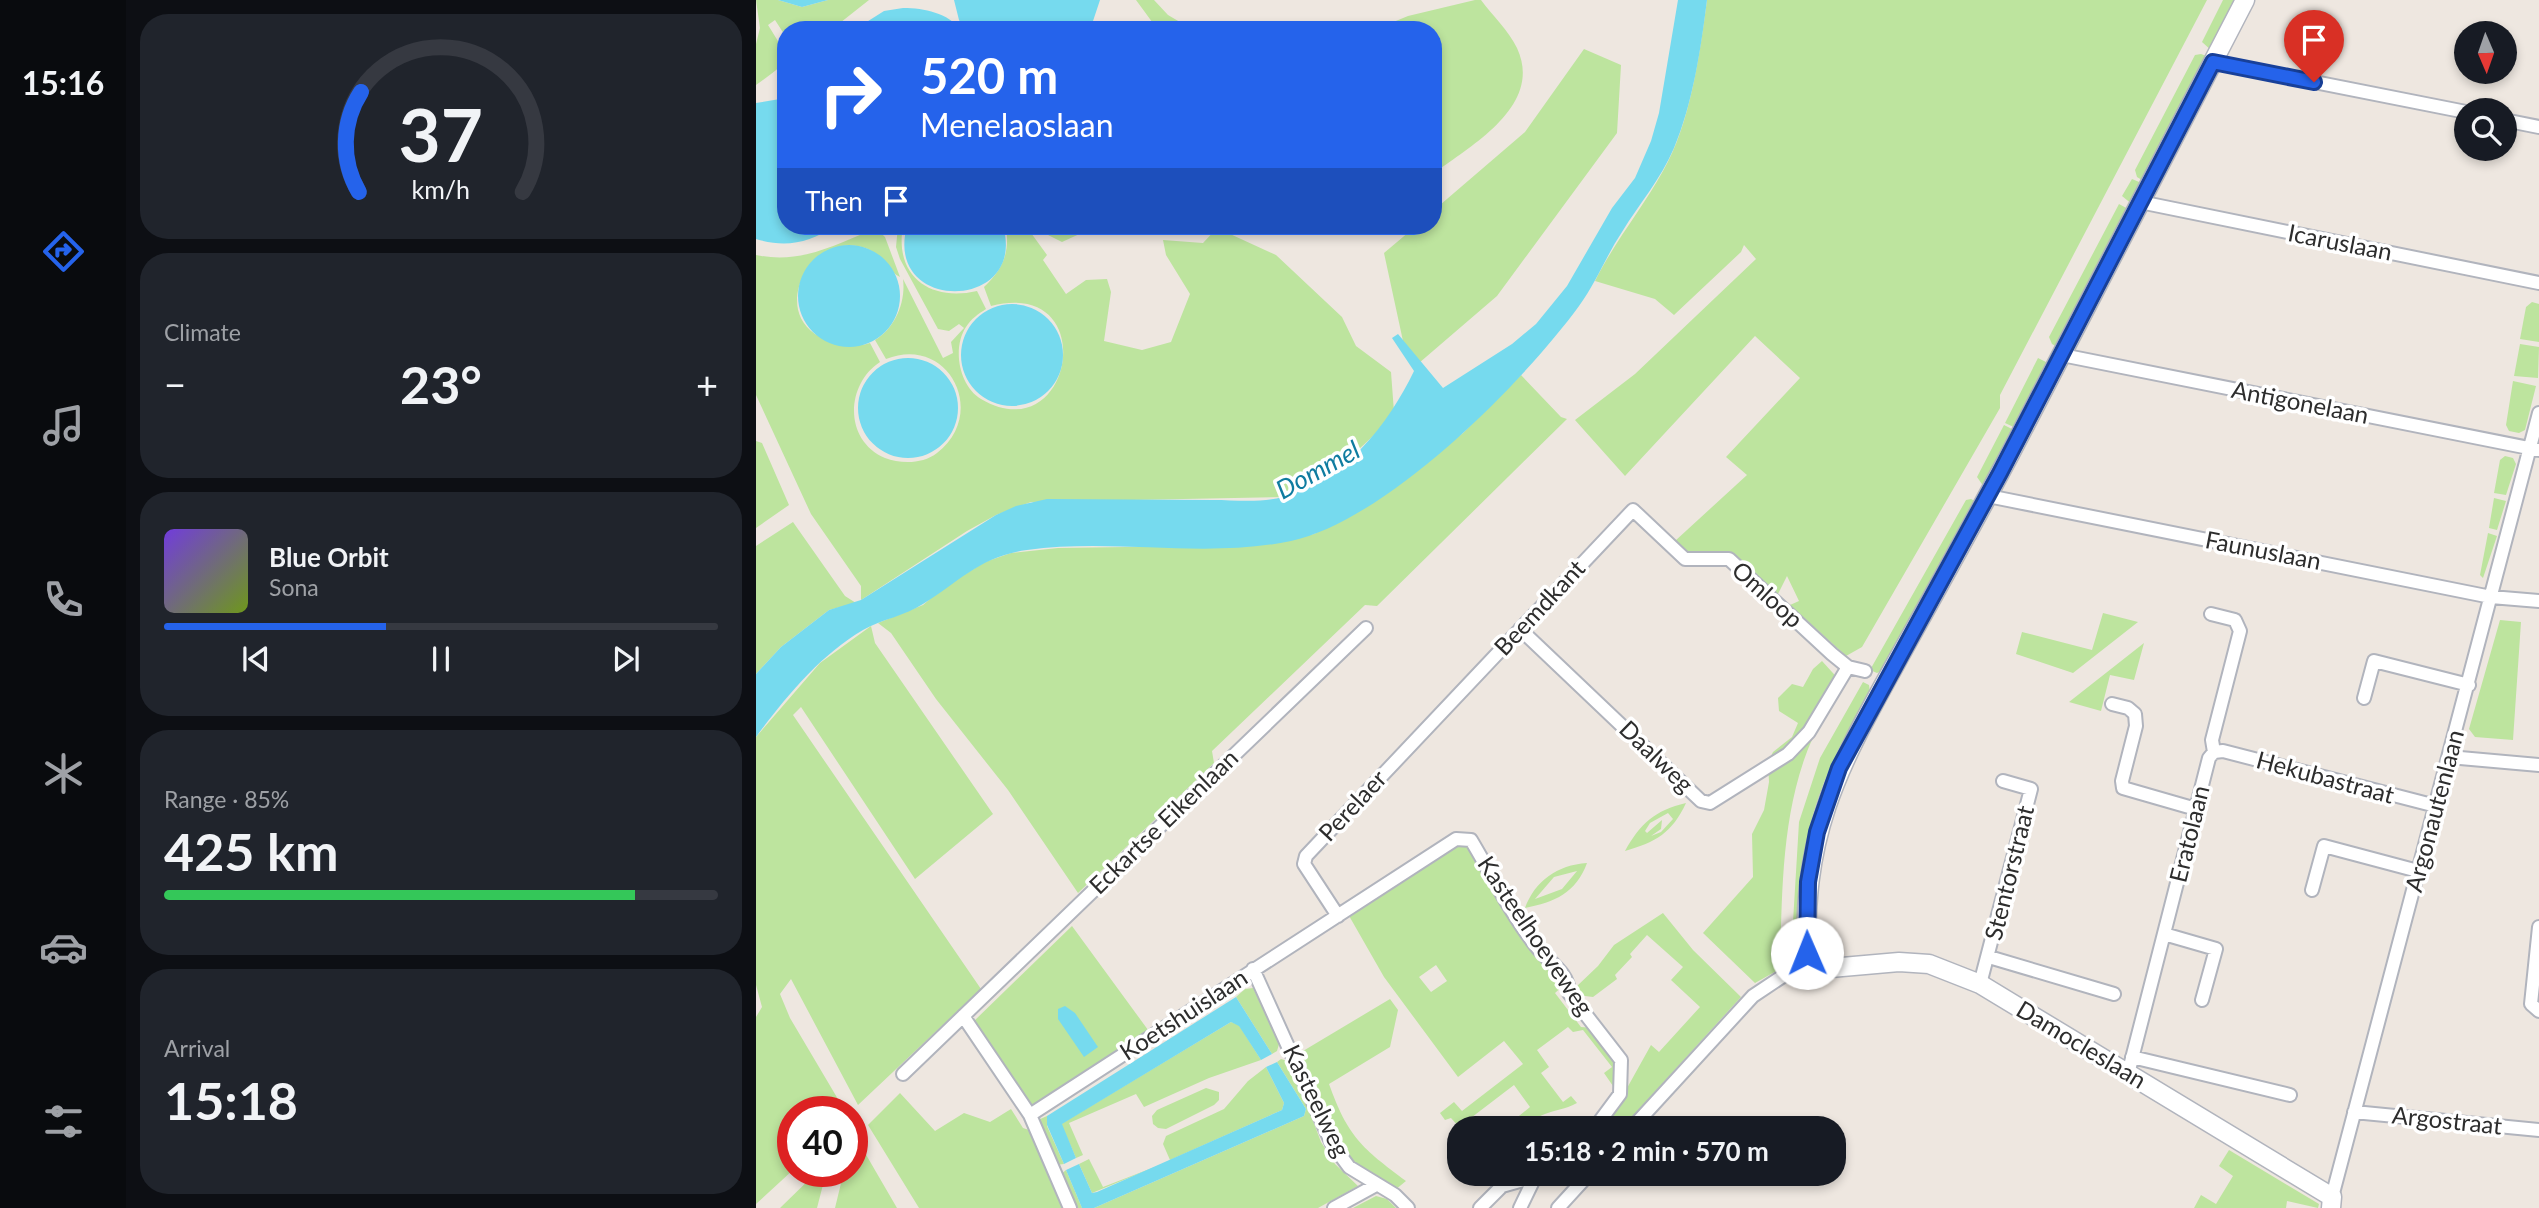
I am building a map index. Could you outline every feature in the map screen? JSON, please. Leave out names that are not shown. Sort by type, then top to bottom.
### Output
[{"type":"street","points":[[1643,1116],[1753,996],[1786,974],[1808,970],[1808,882],[1817,832],[1839,768],[2062,355],[2245,0]]},
{"type":"street","points":[[2213,62],[2454,110]]},
{"type":"street","points":[[2517,123],[2539,127]]},
{"type":"street","name":"Icaruslaan","points":[[2140,202],[2539,283]]},
{"type":"street","name":"Antigonelaan","points":[[2062,355],[2535,450]]},
{"type":"street","name":"Argonautenlaan","points":[[2331,1203],[2491,597],[2535,450],[2539,413]]},
{"type":"street","name":"Faunuslaan","points":[[1987,496],[2491,597],[2539,601]]},
{"type":"street","name":"Beemdkant","points":[[1448,705],[1633,510]]},
{"type":"street","name":"Omloop","points":[[1633,510],[1685,559],[1729,559],[1848,667],[1865,671]]},
{"type":"street","name":"Eratolaan","points":[[2130,1066],[2196,809],[2214,752],[2212,740],[2240,631],[2235,620],[2211,614]]},
{"type":"street","name":"Eckartse Eikenlaan","points":[[903,1074],[1366,628]]},
{"type":"street","name":"Daalweg","points":[[1520,629],[1702,801],[1710,803],[1788,754],[1809,732],[1848,667]]},
{"type":"street","points":[[2364,698],[2374,661],[2469,685]]},
{"type":"street","points":[[2112,704],[2128,708],[2135,714],[2136,726],[2122,781],[2123,788],[2196,809]]},
{"type":"street","name":"Perelaer","points":[[1338,916],[1304,864],[1306,856],[1448,705]]},
{"type":"street","name":"Hekubastraat","points":[[2214,752],[2222,751],[2436,807]]},
{"type":"street","points":[[2449,757],[2539,765]]},
{"type":"street","name":"Stentorstraat","points":[[1980,984],[2031,789],[2003,781]]},
{"type":"street","name":"Kasteelhoeveweg","points":[[1338,916],[1456,839],[1471,840],[1536,947],[1569,985],[1569,993],[1621,1059],[1620,1094],[1604,1116]]},
{"type":"street","points":[[2312,890],[2324,846],[2418,871]]},
{"type":"street","name":"Koetshuislaan","points":[[1030,1115],[1338,916]]},
{"type":"street","points":[[2539,927],[2531,1004],[2539,1012]]},
{"type":"street","points":[[2164,934],[2216,949],[2202,1000]]},
{"type":"street","points":[[1989,957],[2114,995]]},
{"type":"street","name":"Damocleslaan","points":[[1808,970],[1899,962],[1929,964],[1980,984],[2130,1066],[2331,1203]]},
{"type":"street","name":"Kasteelweg","points":[[1253,969],[1332,1144],[1349,1167],[1395,1195],[1408,1208]]},
{"type":"street","points":[[963,1016],[1030,1115],[1070,1208]]},
{"type":"street","points":[[2130,1066],[2290,1095]]},
{"type":"street","name":"Argostraat","points":[[2354,1112],[2539,1130]]},
{"type":"street","points":[[1334,1208],[1376,1185]]},
{"type":"street","points":[[1480,1208],[1502,1186]]},
{"type":"street","points":[[1520,1208],[1531,1186]]},
{"type":"street","points":[[1558,1208],[1578,1186]]},
{"type":"green space","points":[[756,0],[778,0],[802,7],[828,0],[869,0],[842,21],[777,23],[775,20],[768,25],[777,40],[777,70],[756,85],[756,44],[760,28]]},
{"type":"green space","points":[[1136,0],[1154,0],[1168,15],[1178,21],[1151,21]]},
{"type":"green space","points":[[1481,0],[1514,42],[1523,69],[1520,88],[1512,106],[1499,122],[1442,168],[1442,21],[1396,21]]},
{"type":"green space","points":[[1707,0],[2207,0],[2000,395],[2000,408],[1862,647],[1846,656],[1790,605],[1799,601],[1787,576],[1778,594],[1730,552],[1688,553],[1677,549],[1675,541],[1747,475],[1726,457],[1800,378],[1755,336],[1625,476],[1575,420],[1635,374],[1756,259],[1744,245],[1741,252],[1674,315],[1655,299],[1595,281],[1672,153],[1687,111]]},
{"type":"green space","points":[[2223,0],[2238,0],[2212,51],[2202,42]]},
{"type":"green space","points":[[1584,49],[1621,65],[1617,133],[1497,296],[1419,363],[1403,341],[1384,253],[1405,235],[1442,235],[1442,203],[1525,132]]},
{"type":"green space","points":[[2195,55],[2209,57],[2145,182],[2137,177],[2135,170]]},
{"type":"green space","points":[[2132,179],[2144,184],[2133,205],[2122,196]]},
{"type":"green space","points":[[2119,204],[2130,210],[2059,348],[2052,344],[2049,337]]},
{"type":"green space","points":[[859,235],[885,237],[900,277],[866,248],[841,246],[826,252],[803,276],[798,291],[798,307],[803,322],[820,337],[863,345],[870,343],[880,362],[869,372],[856,397],[856,426],[871,450],[885,458],[905,462],[919,461],[937,453],[952,436],[960,418],[960,399],[954,382],[943,367],[927,358],[908,354],[886,359],[875,340],[888,329],[898,314],[903,297],[903,279],[943,358],[953,353],[951,342],[964,328],[959,324],[949,331],[938,329],[896,247],[897,235],[902,235],[904,259],[910,271],[919,281],[931,288],[944,293],[977,291],[986,309],[968,324],[959,345],[959,356],[967,385],[981,399],[1012,409],[1037,403],[1054,386],[1062,362],[1061,337],[1050,316],[1026,304],[991,306],[984,287],[1004,260],[1006,235],[1033,235],[1047,255],[1043,260],[1066,294],[1086,280],[1107,279],[1111,292],[1104,341],[1142,350],[1171,342],[1190,294],[1166,255],[1163,240],[1203,243],[1210,235],[1232,235],[1276,255],[1342,317],[1356,346],[1391,372],[1394,412],[1344,461],[1316,481],[1284,497],[1031,502],[996,515],[967,531],[861,600],[861,586],[811,514],[756,395],[756,255],[800,256]]},
{"type":"green space","points":[[1048,235],[1077,235],[1062,242]]},
{"type":"green space","points":[[2532,302],[2539,304],[2539,342],[2520,339],[2526,307]]},
{"type":"green space","points":[[2520,344],[2539,347],[2538,378],[2514,376]]},
{"type":"green space","points":[[2038,358],[2050,364],[2018,429],[2005,423]]},
{"type":"green space","points":[[1521,375],[1561,417],[1567,419],[1377,606],[1365,605],[1212,751],[1214,763],[1078,893],[1008,790],[936,699],[891,633],[878,623],[923,605],[944,587],[985,562],[1011,553],[1058,548],[1262,545],[1314,534],[1371,503],[1414,472],[1463,433]]},
{"type":"green space","points":[[2513,381],[2536,386],[2525,430],[2519,433],[2509,431],[2506,425]]},
{"type":"green space","points":[[2004,425],[2016,431],[1986,490],[1977,477]]},
{"type":"green space","points":[[756,441],[762,443],[789,505],[756,528]]},
{"type":"green space","points":[[2505,456],[2513,458],[2516,464],[2506,495],[2494,493],[2500,460]]},
{"type":"green space","points":[[2494,498],[2506,501],[2497,530],[2489,528]]},
{"type":"green space","points":[[1966,500],[1977,502],[1883,670],[1877,673],[1870,670]]},
{"type":"green space","points":[[793,522],[845,596],[856,603],[829,610],[781,647],[756,674],[756,546]]},
{"type":"green space","points":[[2488,533],[2497,536],[2483,578],[2480,575]]},
{"type":"green space","points":[[2103,613],[2138,622],[2073,673],[2016,654],[2022,632],[2092,650]]},
{"type":"green space","points":[[2500,620],[2521,622],[2513,740],[2475,737],[2469,729]]},
{"type":"green space","points":[[871,626],[875,643],[993,814],[915,879],[801,707],[793,715],[981,989],[868,1096],[853,1096],[791,979],[780,994],[790,1018],[836,1096],[777,1096],[777,1185],[756,1204],[756,1017],[762,1007],[756,985],[756,737],[820,663]]},
{"type":"green space","points":[[2144,643],[2134,680],[2110,675],[2101,711],[2069,702]]},
{"type":"green space","points":[[1822,661],[1842,683],[1817,730],[1796,785],[1784,864],[1780,969],[1755,983],[1703,933],[1753,877],[1752,834],[1764,810],[1769,782],[1768,762],[1773,752],[1792,737],[1798,723],[1779,711],[1778,698],[1792,684],[1803,687],[1813,669]]},
{"type":"green space","points":[[1863,682],[1869,685],[1870,693],[1848,730],[1830,769],[1809,830],[1802,879],[1801,964],[1790,972],[1799,822],[1820,758]]},
{"type":"green space","points":[[1686,803],[1669,829],[1646,844],[1625,851],[1636,833],[1650,819]],"holes":[[[1668,813],[1673,819],[1661,832],[1651,836],[1661,829],[1662,820],[1647,833],[1645,831],[1650,823]]]},
{"type":"green space","points":[[1457,842],[1465,843],[1475,854],[1473,859],[1565,984],[1555,993],[1581,1027],[1594,1028],[1616,1062],[1616,1086],[1613,1086],[1604,1073],[1612,1067],[1583,1030],[1573,1032],[1568,1027],[1537,1050],[1549,1067],[1541,1073],[1563,1102],[1571,1096],[1577,1103],[1540,1116],[1519,1116],[1530,1107],[1514,1085],[1473,1116],[1447,1116],[1445,1120],[1440,1113],[1454,1102],[1462,1111],[1523,1064],[1504,1041],[1458,1077],[1384,977],[1348,914]],"holes":[[[1436,965],[1447,981],[1431,992],[1419,977]]]},
{"type":"green space","points":[[1587,863],[1570,889],[1546,903],[1525,908],[1541,882],[1557,871]],"holes":[[[1577,871],[1562,889],[1535,899],[1554,877]]]},
{"type":"green space","points":[[1663,913],[1693,950],[1741,997],[1633,1116],[1611,1116],[1651,1045],[1659,1052],[1700,1007],[1671,980],[1683,967],[1647,935],[1615,975],[1617,979],[1593,997],[1577,995],[1576,987],[1598,966],[1614,945]]},
{"type":"green space","points":[[1072,926],[1151,1034],[1034,1107],[1028,1107],[973,1022]]},
{"type":"green space","points":[[1253,988],[1280,1041],[1277,1051],[1272,1054],[1236,997],[1245,989]]},
{"type":"green space","points":[[1390,999],[1398,1010],[1390,1047],[1329,1084],[1343,1117],[1358,1140],[1406,1181],[1395,1190],[1352,1163],[1336,1142],[1298,1054]]},
{"type":"green space","points":[[1231,1022],[1239,1025],[1261,1060],[1209,1078],[1144,1107],[1136,1094],[1069,1123],[1083,1155],[1076,1158],[1061,1124]]},
{"type":"green space","points":[[1281,1059],[1291,1062],[1321,1142],[1335,1164],[1358,1186],[1318,1208],[1094,1208],[1304,1116],[1306,1109],[1277,1062]]},
{"type":"green space","points":[[1266,1067],[1284,1103],[1282,1110],[1170,1160],[1163,1144],[1166,1136],[1224,1109],[1248,1081]]},
{"type":"green space","points":[[1206,1088],[1219,1092],[1219,1100],[1214,1105],[1166,1129],[1153,1124],[1152,1116],[1157,1110]]},
{"type":"green space","points":[[900,1093],[935,1131],[964,1113],[990,1122],[1011,1109],[1023,1128],[1032,1131],[1066,1208],[919,1208],[868,1125]]},
{"type":"green space","points":[[1047,1116],[1047,1126],[1064,1164],[1056,1165],[1038,1120]]},
{"type":"green space","points":[[2229,1150],[2319,1204],[2318,1208],[2287,1201],[2286,1208],[2194,1208],[2201,1195],[2216,1204],[2233,1176],[2219,1166]]},
{"type":"green space","points":[[868,1158],[897,1208],[835,1208],[840,1187],[868,1187]]},
{"type":"green space","points":[[1089,1159],[1103,1187],[1165,1163],[1092,1193],[1079,1164]]},
{"type":"green space","points":[[1066,1170],[1082,1208],[1076,1208],[1060,1175]]},
{"type":"green space","points":[[802,1187],[822,1187],[817,1208],[780,1208]]},
{"type":"green space","points":[[1376,1196],[1387,1199],[1396,1208],[1353,1208]]},
{"type":"water","points":[[778,0],[828,0],[802,7]]},
{"type":"water","points":[[954,0],[1100,0],[1093,21],[959,20]]},
{"type":"water","points":[[1678,0],[1707,0],[1691,94],[1681,131],[1663,170],[1616,241],[1585,297],[1554,338],[1488,409],[1450,445],[1409,478],[1329,528],[1291,541],[1259,546],[1193,549],[1060,547],[1027,550],[997,558],[916,608],[870,626],[847,640],[804,678],[756,737],[756,674],[781,647],[829,610],[861,600],[996,515],[1016,506],[1047,499],[1248,501],[1283,497],[1326,478],[1344,464],[1362,448],[1391,411],[1414,371],[1392,338],[1398,334],[1443,388],[1512,344],[1536,324],[1567,286],[1612,208],[1635,178],[1651,141],[1659,113]]},
{"type":"water","points":[[919,9],[952,21],[868,21],[884,11]]},
{"type":"water","points":[[777,100],[777,235],[818,235],[816,236],[787,243],[756,239],[756,103]]},
{"type":"water","points":[[906,235],[1004,235],[1005,254],[995,275],[977,287],[955,291],[933,287],[915,275],[905,255]]},
{"type":"water","points":[[849,245],[868,249],[885,260],[896,277],[900,296],[896,315],[885,332],[868,343],[849,347],[830,343],[813,332],[802,315],[798,296],[802,277],[813,260],[830,249]]},
{"type":"water","points":[[1012,304],[1031,308],[1048,319],[1059,336],[1063,355],[1059,374],[1048,391],[1031,402],[1012,406],[993,402],[976,391],[965,374],[961,355],[965,336],[976,319],[993,308]]},
{"type":"water","points":[[908,358],[927,361],[944,372],[955,389],[958,408],[955,427],[944,444],[927,455],[908,458],[889,455],[872,444],[861,427],[858,408],[861,389],[872,372],[889,361]]},
{"type":"water","points":[[1236,997],[1272,1054],[1261,1060],[1239,1026],[1231,1022],[1062,1124],[1076,1158],[1064,1164],[1047,1125],[1047,1116]]},
{"type":"water","points":[[1065,1006],[1075,1013],[1098,1047],[1084,1057],[1058,1019],[1058,1009]]},
{"type":"water","points":[[1277,1062],[1306,1109],[1304,1116],[1094,1208],[1082,1208],[1066,1170],[1079,1164],[1092,1193],[1097,1192],[1282,1110],[1284,1103],[1266,1067]]},
{"type":"route","points":[[1807,953],[1808,882],[1817,832],[1839,768],[1873,701],[1908,643],[2000,473],[2213,62],[2314,82]]},
{"type":"water label","name":"Dommel","points":[[1318,470]]}]
